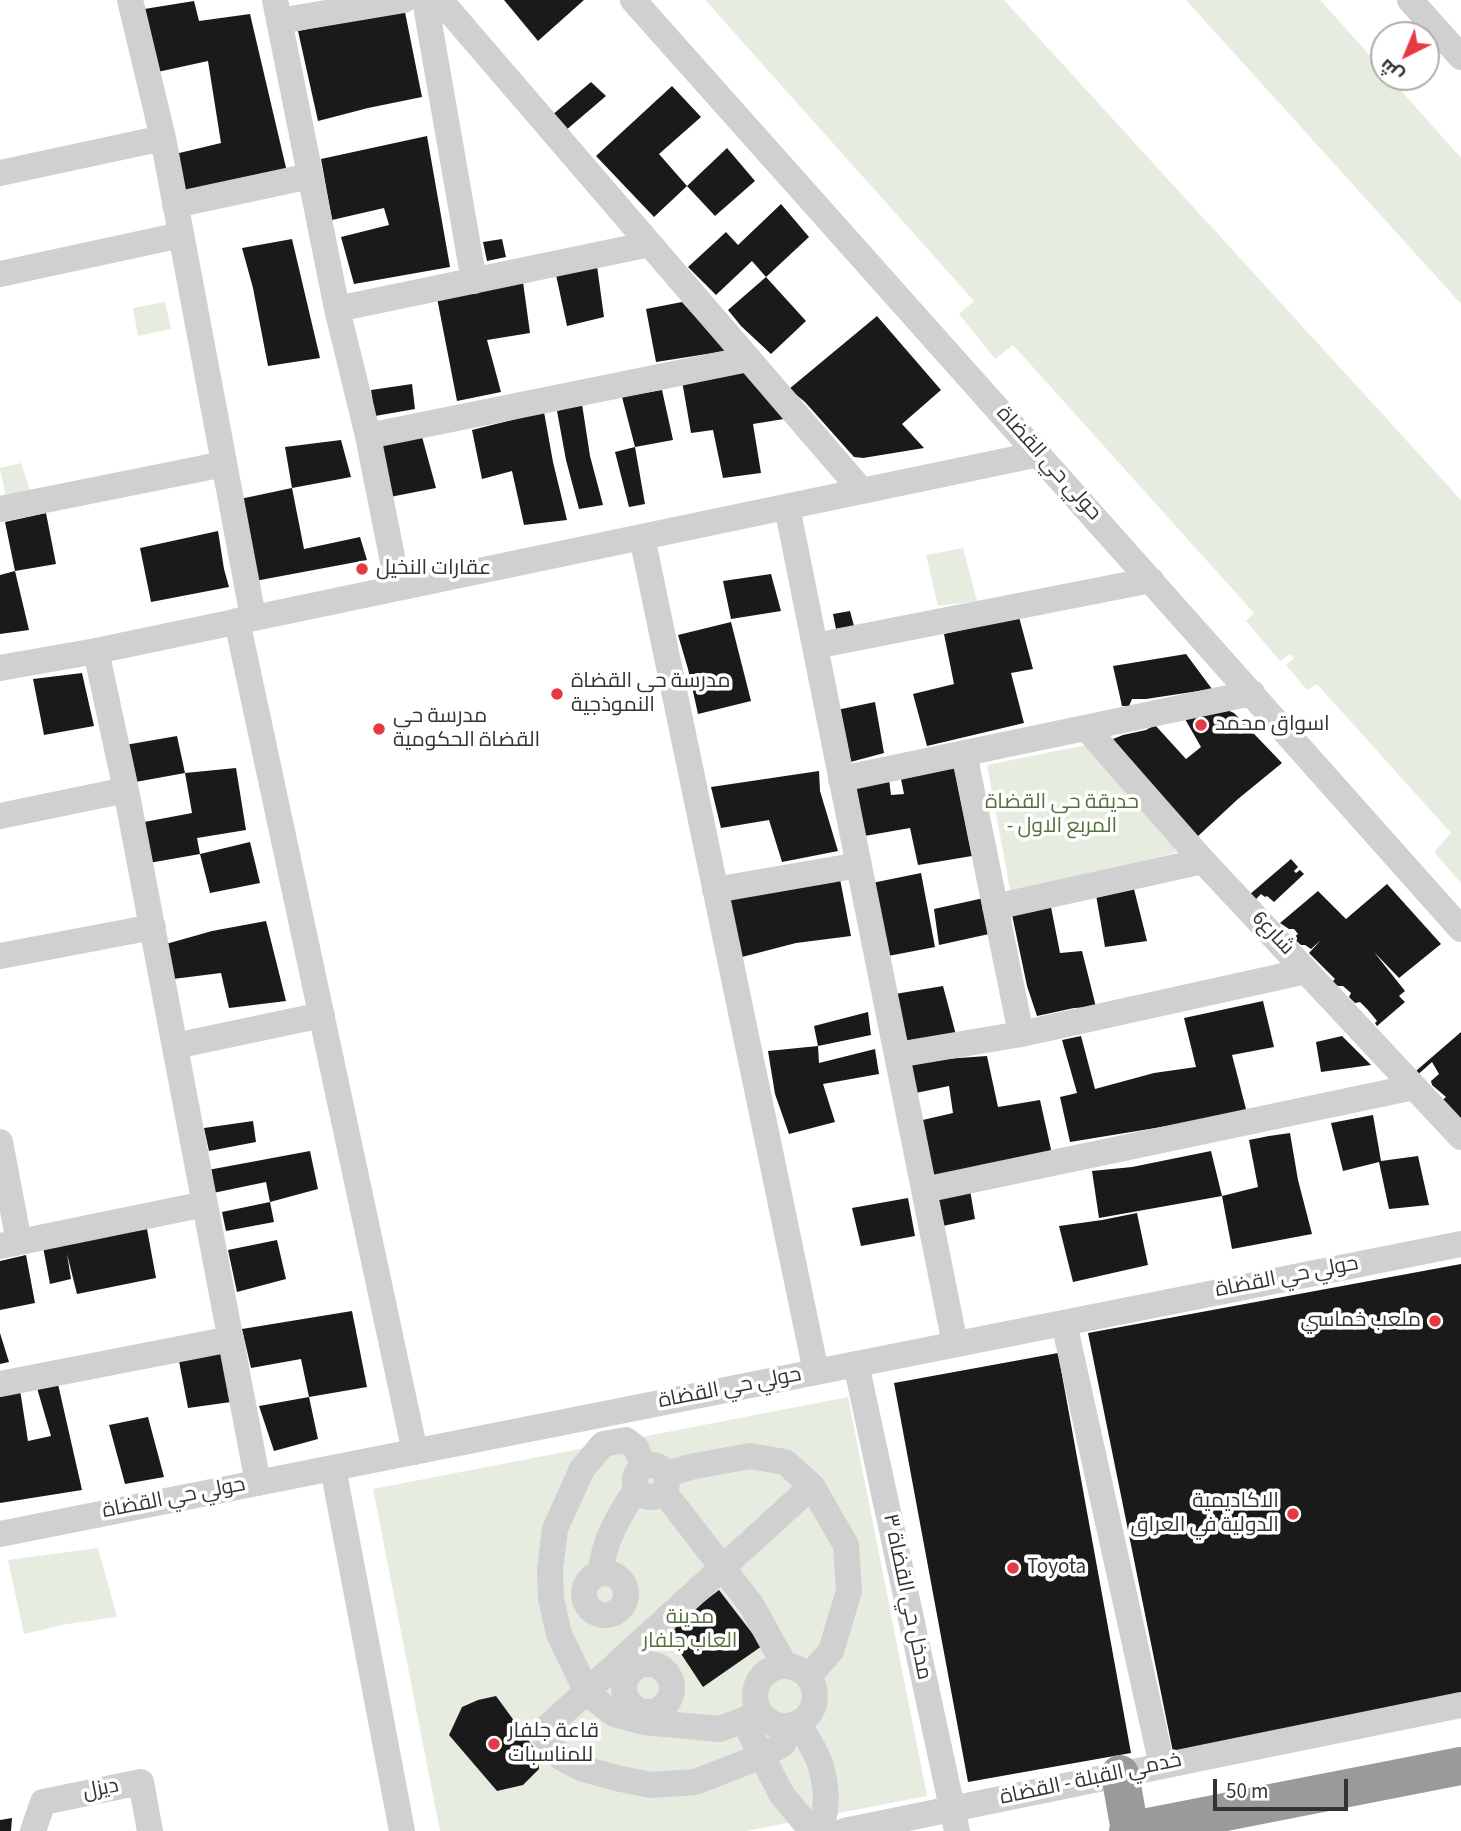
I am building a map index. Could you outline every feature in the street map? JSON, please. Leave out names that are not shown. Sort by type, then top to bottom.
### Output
[{"type":"highway","points":[[1118,1765],[1129,1831],[1461,1766]]},
{"type":"street","points":[[130,0],[163,138],[224,464],[245,619],[322,1015],[415,1451]]},
{"type":"street","points":[[398,587],[368,436],[337,309],[277,10],[404,0]]},
{"type":"street","points":[[425,0],[474,281]]},
{"type":"street","points":[[440,0],[862,491]]},
{"type":"street","name":"حولي حي القضاة","points":[[633,0],[1461,929]]},
{"type":"street","points":[[1410,0],[1461,57]]},
{"type":"street","points":[[0,173],[163,138]]},
{"type":"street","points":[[175,205],[310,176]]},
{"type":"street","points":[[0,274],[181,235]]},
{"type":"street","points":[[337,309],[650,244]]},
{"type":"street","points":[[368,436],[748,359]]},
{"type":"street","points":[[0,668],[96,651],[1039,454]]},
{"type":"street","points":[[0,509],[224,464]]},
{"type":"street","points":[[787,507],[955,1344]]},
{"type":"street","points":[[642,537],[816,1372]]},
{"type":"street","points":[[815,646],[1151,579]]},
{"type":"street","points":[[96,651],[153,927],[258,1483]]},
{"type":"street","points":[[841,779],[1252,694]]},
{"type":"street","name":"شارع6","points":[[1086,728],[1203,861],[1461,1137]]},
{"type":"street","points":[[964,753],[1021,1034]]},
{"type":"street","points":[[0,816],[126,790]]},
{"type":"street","points":[[995,907],[1203,861]]},
{"type":"street","points":[[715,890],[859,865]]},
{"type":"street","points":[[0,956],[153,927]]},
{"type":"street","points":[[897,1055],[1021,1034],[1306,971]]},
{"type":"street","points":[[175,1046],[322,1015]]},
{"type":"street","points":[[924,1189],[1414,1087]]},
{"type":"street","points":[[0,1142],[10,1244],[205,1204]]},
{"type":"street","name":"حولي حي القضاة","points":[[0,1534],[1461,1244]]},
{"type":"street","points":[[1064,1323],[1163,1766]]},
{"type":"street","points":[[0,1384],[231,1339]]},
{"type":"street","name":"مدخل حي القضاة ٣","points":[[856,1364],[954,1820]]},
{"type":"street","points":[[626,1440],[636,1448],[653,1480],[722,1568],[752,1606],[796,1671],[813,1686],[813,1707],[807,1716],[792,1724],[776,1724],[752,1716],[719,1729],[644,1722],[614,1714],[593,1697],[582,1682],[559,1634],[551,1598],[550,1569],[555,1529],[582,1469],[603,1444],[626,1440]]},
{"type":"street","points":[[632,1660],[613,1614],[621,1608],[626,1599],[626,1588],[621,1579],[612,1573],[601,1572],[615,1522],[653,1480],[690,1468],[750,1456],[785,1462],[812,1486],[846,1545],[849,1591],[831,1651],[796,1671],[775,1668],[765,1674],[755,1692],[756,1702],[752,1716],[762,1756],[782,1795],[812,1831]]},
{"type":"street","points":[[332,1468],[402,1831]]},
{"type":"street","points":[[792,1724],[783,1744],[762,1756],[695,1782],[651,1785],[616,1779],[581,1768],[560,1757],[542,1732],[588,1690],[632,1660],[722,1568],[812,1486]]},
{"type":"street","name":"خدمي القبلة - القضاة","points":[[844,1831],[954,1820],[1118,1765],[1163,1766],[1461,1705]]},
{"type":"street","points":[[792,1724],[821,1765],[827,1800],[819,1831]]},
{"type":"street","name":"ديزل","points":[[33,1831],[43,1802],[141,1782],[150,1831]]},
{"type":"green space","points":[[705,0],[1004,0],[1461,500],[1461,883],[1434,852],[1451,833],[1317,684],[1307,690],[1286,665],[1294,658],[1290,654],[1280,661],[1246,621],[1254,613],[1013,345],[995,359],[959,314],[974,301]]},
{"type":"green space","points":[[1186,0],[1320,0],[1370,55],[1370,91],[1401,91],[1461,158],[1461,304]]},
{"type":"green space","points":[[165,302],[171,329],[138,336],[133,308]]},
{"type":"green space","points":[[21,463],[31,493],[6,499],[0,468]]},
{"type":"green space","points":[[963,548],[977,601],[938,606],[926,555]]},
{"type":"green space","name":"حديقة حي القضاة - المربع الاول","points":[[1086,745],[1182,851],[1011,895],[987,765]]},
{"type":"green space","name":"مدينة العاب جلفار","points":[[848,1397],[927,1796],[746,1831],[440,1831],[373,1489]]},
{"type":"green space","points":[[98,1548],[117,1617],[67,1624],[24,1634],[8,1560]]},
{"type":"building","points":[[504,0],[584,0],[538,41]]},
{"type":"building","points":[[194,1],[199,21],[250,14],[287,172],[182,194],[175,154],[221,143],[208,61],[153,73],[138,10]]},
{"type":"building","points":[[405,12],[422,97],[318,121],[298,31]]},
{"type":"building","points":[[591,82],[606,96],[565,131],[551,116]]},
{"type":"building","points":[[672,86],[701,117],[659,154],[687,186],[654,217],[596,156]]},
{"type":"building","points":[[427,136],[450,267],[354,284],[341,237],[389,225],[384,208],[332,220],[321,159]]},
{"type":"building","points":[[727,148],[755,181],[715,216],[687,186]]},
{"type":"building","points":[[781,204],[809,237],[766,277],[752,261],[716,295],[688,267],[726,232],[738,245]]},
{"type":"building","points":[[292,239],[320,358],[268,366],[253,288],[242,248]]},
{"type":"building","points":[[502,239],[506,257],[487,261],[483,242]]},
{"type":"building","points":[[597,266],[604,317],[567,326],[556,275]]},
{"type":"building","points":[[766,277],[806,321],[771,354],[728,310]]},
{"type":"building","points":[[523,282],[530,333],[487,340],[501,392],[457,401],[437,298]]},
{"type":"building","points":[[682,302],[726,351],[656,362],[646,309]]},
{"type":"building","points":[[877,316],[941,390],[902,424],[924,448],[863,458],[854,457],[805,402],[789,389]]},
{"type":"building","points":[[747,372],[790,418],[753,424],[761,473],[723,478],[713,430],[691,433],[682,381]]},
{"type":"building","points":[[412,384],[415,409],[375,416],[371,390]]},
{"type":"building","points":[[662,390],[673,440],[635,447],[622,397]]},
{"type":"building","points":[[582,404],[590,456],[603,505],[579,509],[557,411]]},
{"type":"building","points":[[544,412],[567,520],[524,525],[512,471],[482,479],[472,430]]},
{"type":"building","points":[[421,433],[436,488],[390,497],[379,441]]},
{"type":"building","points":[[341,440],[351,477],[292,488],[285,447]]},
{"type":"building","points":[[635,447],[645,504],[629,507],[615,452]]},
{"type":"building","points":[[292,488],[304,549],[360,537],[367,560],[255,581],[240,499]]},
{"type":"building","points":[[46,513],[56,564],[15,571],[5,522]]},
{"type":"building","points":[[218,531],[229,587],[151,602],[140,548]]},
{"type":"building","points":[[15,571],[29,630],[0,634],[0,575]]},
{"type":"building","points":[[771,574],[781,611],[731,619],[723,581]]},
{"type":"building","points":[[850,611],[854,626],[836,629],[833,614]]},
{"type":"building","points":[[1019,617],[1033,669],[1011,673],[1024,723],[927,746],[913,694],[954,684],[944,634]]},
{"type":"building","points":[[731,622],[751,701],[698,714],[678,635]]},
{"type":"building","points":[[1186,654],[1212,689],[1132,699],[1129,706],[1122,706],[1113,666]]},
{"type":"building","points":[[82,673],[94,726],[44,735],[33,679]]},
{"type":"building","points":[[875,702],[884,753],[843,764],[832,711]]},
{"type":"building","points":[[1227,710],[1234,713],[1282,763],[1197,837],[1113,739],[1155,725],[1186,759],[1201,747],[1185,719]]},
{"type":"building","points":[[177,736],[185,773],[130,783],[125,745]]},
{"type":"building","points":[[954,767],[972,856],[918,865],[910,828],[853,838],[846,786],[889,779],[891,795],[904,794],[901,779]]},
{"type":"building","points":[[236,768],[246,830],[197,838],[200,854],[149,863],[139,823],[192,813],[185,773]]},
{"type":"building","points":[[819,771],[820,791],[838,851],[782,862],[769,820],[721,828],[711,787]]},
{"type":"building","points":[[250,842],[260,883],[210,893],[200,854]]},
{"type":"building","points":[[1291,859],[1298,867],[1294,871],[1296,873],[1300,870],[1304,874],[1274,902],[1261,894],[1255,900],[1249,895]]},
{"type":"building","points":[[921,873],[935,947],[888,956],[867,884]]},
{"type":"building","points":[[840,879],[851,936],[796,943],[742,957],[729,900]]},
{"type":"building","points":[[1387,884],[1441,944],[1399,978],[1374,952],[1405,991],[1399,996],[1405,1002],[1377,1026],[1377,1021],[1368,1010],[1360,1002],[1355,1003],[1349,997],[1351,993],[1343,986],[1332,982],[1335,979],[1309,953],[1321,940],[1311,949],[1301,945],[1293,938],[1298,934],[1294,929],[1280,923],[1318,891],[1346,919]]},
{"type":"building","points":[[1134,889],[1147,941],[1105,947],[1096,895]]},
{"type":"building","points":[[984,898],[989,934],[939,945],[934,909]]},
{"type":"building","points":[[1050,902],[1060,953],[1082,951],[1096,1007],[1074,1008],[1037,1016],[1027,986],[1011,910]]},
{"type":"building","points":[[266,921],[286,1001],[229,1008],[221,973],[173,979],[166,944],[212,931]]},
{"type":"building","points":[[943,986],[956,1035],[901,1046],[889,995]]},
{"type":"building","points":[[1263,1001],[1274,1047],[1232,1055],[1247,1113],[1070,1142],[1060,1097],[1077,1093],[1062,1040],[1081,1036],[1095,1089],[1154,1073],[1196,1067],[1184,1018]]},
{"type":"building","points":[[868,1012],[871,1035],[818,1046],[814,1026]]},
{"type":"building","points":[[1461,1032],[1461,1130],[1437,1105],[1446,1097],[1432,1085],[1431,1081],[1439,1074],[1432,1062],[1414,1078],[1409,1077]]},
{"type":"building","points":[[1342,1036],[1371,1065],[1321,1072],[1316,1042]]},
{"type":"building","points":[[818,1046],[819,1063],[875,1049],[879,1074],[823,1084],[835,1122],[789,1134],[775,1094],[768,1051]]},
{"type":"building","points":[[987,1056],[998,1107],[1040,1100],[1052,1154],[927,1177],[914,1122],[953,1113],[949,1086],[911,1094],[906,1066],[945,1059]]},
{"type":"building","points":[[1373,1115],[1381,1161],[1418,1156],[1429,1205],[1389,1209],[1379,1162],[1343,1171],[1331,1123]]},
{"type":"building","points":[[253,1121],[256,1142],[209,1151],[204,1128]]},
{"type":"building","points":[[1290,1133],[1298,1180],[1312,1234],[1232,1249],[1222,1196],[1258,1187],[1249,1140]]},
{"type":"building","points":[[310,1151],[318,1189],[270,1202],[266,1182],[213,1193],[208,1170]]},
{"type":"building","points":[[1211,1151],[1222,1196],[1099,1218],[1092,1171],[1132,1167]]},
{"type":"building","points":[[970,1190],[975,1219],[938,1227],[933,1199]]},
{"type":"building","points":[[908,1198],[915,1236],[861,1246],[852,1208]]},
{"type":"building","points":[[270,1202],[274,1222],[226,1231],[222,1212]]},
{"type":"building","points":[[1137,1213],[1148,1265],[1073,1282],[1059,1226]]},
{"type":"building","points":[[147,1229],[156,1278],[77,1294],[67,1254],[71,1279],[50,1284],[43,1247]]},
{"type":"building","points":[[277,1240],[286,1279],[237,1292],[228,1250]]},
{"type":"building","points":[[26,1255],[35,1303],[0,1310],[0,1261]]},
{"type":"building","name":"الاكاديمية الدولية في العراق","points":[[1461,1264],[1461,1695],[1173,1752],[1088,1333]]},
{"type":"building","points":[[352,1311],[367,1387],[309,1397],[301,1359],[251,1368],[242,1329]]},
{"type":"building","points":[[0,1333],[9,1362],[0,1364]]},
{"type":"building","points":[[222,1350],[231,1402],[188,1408],[178,1356]]},
{"type":"building","name":"Toyota","points":[[1058,1353],[1131,1753],[968,1782],[894,1383]]},
{"type":"building","points":[[58,1384],[82,1490],[0,1503],[0,1393],[20,1390],[28,1441],[51,1436],[37,1388]]},
{"type":"building","points":[[309,1397],[318,1439],[274,1451],[259,1406]]},
{"type":"building","points":[[148,1417],[164,1477],[125,1484],[109,1425]]},
{"type":"building","points":[[719,1590],[762,1646],[703,1687],[666,1631]]},
{"type":"building","name":"قاعة جلفار للمناسبات","points":[[496,1696],[537,1752],[539,1769],[523,1785],[497,1791],[449,1735],[462,1707]]},
{"type":"building","points":[[12,1818],[11,1831],[0,1831],[0,1820]]},
{"type":"place","name":"عقارات النخيل","points":[[362,569]]},
{"type":"place","name":"مدرسة حي القضاة النموذجية","points":[[557,694]]},
{"type":"place","name":"اسواق محمد","points":[[1201,725]]},
{"type":"place","name":"مدرسة حي القضاة الحكومية","points":[[379,729]]},
{"type":"place","name":"ملعب خماسي","points":[[1435,1321]]},
{"type":"place","name":"الاكاديمية الدولية في العراق","points":[[1293,1514]]},
{"type":"place","name":"Toyota","points":[[1013,1568]]},
{"type":"place","name":"قاعة جلفار للمناسبات","points":[[494,1744]]}]
